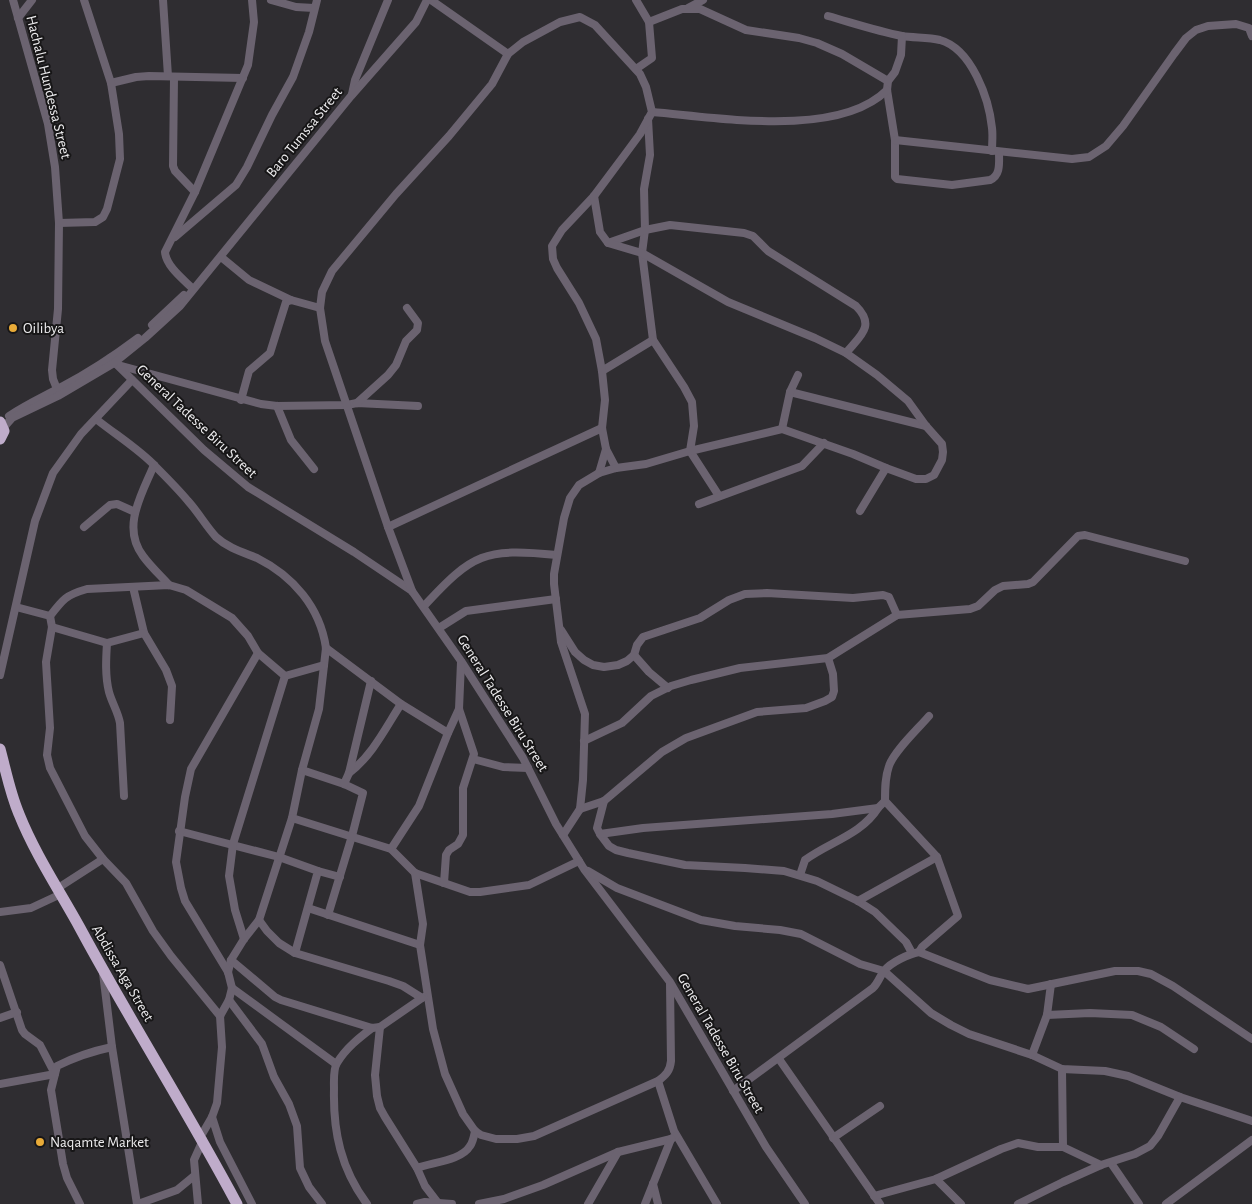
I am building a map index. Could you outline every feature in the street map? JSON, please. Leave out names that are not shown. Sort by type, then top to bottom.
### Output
[{"type":"highway","name":"Abdissa Aga Street","points":[[0,749],[3,778],[38,855],[60,891],[102,970],[202,1138],[237,1204]]},
{"type":"street","name":"Hachalu Hundessa Street","points":[[13,0],[52,145],[60,223],[58,309],[52,370],[57,389]]},
{"type":"street","points":[[18,18],[32,0]]},
{"type":"street","points":[[60,223],[95,222],[103,217],[107,209],[120,160],[119,134],[111,83],[84,0]]},
{"type":"street","points":[[163,0],[171,77],[173,166],[175,171],[195,192]]},
{"type":"street","points":[[192,288],[165,256],[166,248],[195,192],[244,78],[254,30],[252,0]]},
{"type":"street","points":[[172,239],[236,185],[293,77],[309,32],[316,4],[296,7],[271,0]]},
{"type":"street","points":[[352,96],[355,80],[388,0]]},
{"type":"street","points":[[429,0],[508,54]]},
{"type":"street","name":"Baro Tumssa Street","points":[[1,431],[12,418],[58,396],[113,362],[170,316],[221,257],[352,96],[416,22],[429,0]]},
{"type":"street","points":[[636,0],[649,22],[652,58],[636,69]]},
{"type":"street","points":[[649,22],[688,8],[702,0]]},
{"type":"street","points":[[688,8],[700,9],[746,30],[800,38],[817,43],[842,54],[888,81]]},
{"type":"street","points":[[828,16],[902,36],[940,40],[956,48],[965,57],[976,74],[989,110],[998,172],[994,178],[952,185],[900,180],[895,177],[895,140],[887,90],[888,81],[895,72],[901,55],[902,36]]},
{"type":"street","points":[[412,591],[388,527],[326,341],[320,308],[322,292],[332,271],[492,84],[508,54],[523,42],[569,19],[580,17],[595,25],[636,69],[646,87],[650,115],[650,155],[644,189],[645,230],[642,253],[653,340],[692,402],[694,426],[690,452],[719,496]]},
{"type":"street","points":[[895,140],[1072,159],[1089,157],[1106,146],[1123,126],[1186,38],[1196,30],[1208,26],[1236,24],[1249,28],[1252,36]]},
{"type":"street","points":[[111,83],[136,77],[244,78]]},
{"type":"street","points":[[650,115],[801,121],[839,115],[859,108],[881,97],[887,90]]},
{"type":"street","points":[[616,468],[606,449],[602,428],[605,400],[596,339],[579,303],[552,258],[552,246],[562,230],[594,196],[630,147],[650,115]]},
{"type":"street","points":[[563,835],[580,809],[585,714],[561,642],[554,574],[564,518],[570,498],[580,485],[599,473],[616,468],[638,466],[782,429],[854,454],[916,479],[926,479],[934,475],[942,460],[942,444],[908,401],[846,353],[806,334],[728,302],[642,253],[608,244],[600,232],[594,196]]},
{"type":"street","points":[[608,244],[645,230],[670,225],[736,232],[753,236],[768,251],[856,306],[863,313],[866,322],[864,331],[846,353]]},
{"type":"street","points":[[221,257],[249,280],[291,300],[320,308]]},
{"type":"street","name":"Baro Tumssa Street","points":[[1,431],[28,403],[113,362],[201,281]]},
{"type":"street","points":[[241,400],[249,371],[270,352],[284,306],[286,302],[291,300]]},
{"type":"street","points":[[357,403],[388,375],[396,365],[406,342],[417,330],[418,324],[407,308]]},
{"type":"street","points":[[602,371],[653,340]]},
{"type":"street","points":[[113,362],[241,400],[277,406],[347,405],[357,403],[418,406]]},
{"type":"street","name":"General Tadesse Biru Street","points":[[113,362],[216,461],[248,487],[354,552],[412,591],[461,661],[528,768],[563,835],[579,861],[670,982],[774,1160],[805,1204]]},
{"type":"street","points":[[782,429],[790,392],[798,375]]},
{"type":"street","points":[[0,675],[35,521],[53,473],[71,446],[132,380]]},
{"type":"street","points":[[790,392],[926,426]]},
{"type":"street","points":[[277,406],[290,440],[314,469]]},
{"type":"street","points":[[96,419],[154,465],[188,500],[217,537],[234,549],[274,567],[284,574],[296,586],[315,615],[323,632],[326,648],[319,709],[302,770],[292,818],[259,920],[244,938],[231,960],[228,972]]},
{"type":"street","points":[[388,527],[602,428]]},
{"type":"street","points":[[699,504],[802,466],[824,444]]},
{"type":"street","points":[[599,473],[606,449]]},
{"type":"street","points":[[154,465],[135,512],[132,529],[142,556],[170,585]]},
{"type":"street","points":[[860,512],[886,468]]},
{"type":"street","points":[[84,527],[110,505],[117,504],[135,512]]},
{"type":"street","points":[[584,741],[622,724],[652,696],[691,680],[724,671],[774,663],[828,658],[897,615],[970,609],[978,606],[995,590],[1003,586],[1033,582],[1078,536],[1085,536],[1185,561]]},
{"type":"street","points":[[424,606],[457,572],[476,559],[495,553],[515,551],[557,555]]},
{"type":"street","points":[[50,616],[67,596],[87,589],[170,585],[191,593],[232,618],[248,636],[258,653],[285,676]]},
{"type":"street","points":[[133,587],[144,632],[166,670],[172,686],[170,720]]},
{"type":"street","points":[[560,628],[575,652],[593,665],[604,667],[618,665],[627,661],[634,655],[637,645],[644,637],[700,618],[729,600],[745,594],[766,593],[853,598],[883,595],[889,597],[897,615]]},
{"type":"street","points":[[439,628],[466,611],[556,599]]},
{"type":"street","points":[[16,607],[50,616]]},
{"type":"street","points":[[50,616],[52,627],[46,662],[50,728],[47,755],[50,768],[85,836],[103,859],[126,883],[153,931],[220,1016]]},
{"type":"street","points":[[52,627],[107,643],[144,632]]},
{"type":"street","points":[[107,643],[107,676],[110,694],[119,715],[120,723],[124,796]]},
{"type":"street","points":[[326,648],[401,704],[448,733]]},
{"type":"street","points":[[198,1204],[194,1160],[217,1103],[222,1047],[220,1016],[229,1000],[232,988],[228,972],[192,912],[181,888],[176,862],[179,832],[191,769],[258,653]]},
{"type":"street","points":[[634,655],[649,672],[668,688]]},
{"type":"street","points":[[580,809],[604,801],[662,752],[686,738],[757,712],[806,708],[832,697],[834,691],[833,674],[828,658]]},
{"type":"street","points":[[444,883],[446,855],[449,850],[458,844],[463,835],[463,788],[473,760],[473,748],[460,709],[461,661]]},
{"type":"street","points":[[285,676],[324,665]]},
{"type":"street","points":[[244,938],[235,910],[229,876],[232,844],[285,676]]},
{"type":"street","points":[[344,784],[349,773],[371,681]]},
{"type":"street","points":[[349,773],[359,766],[367,756],[401,704]]},
{"type":"street","points":[[391,849],[419,806],[448,733],[460,709]]},
{"type":"street","points":[[800,875],[805,860],[846,837],[874,815],[885,801],[889,764],[901,747],[929,716]]},
{"type":"street","points":[[473,760],[503,767],[528,768]]},
{"type":"street","points":[[302,770],[344,784],[363,793],[328,915]]},
{"type":"street","points":[[604,801],[598,828],[609,846],[616,850],[685,865],[766,869],[800,875],[858,901],[876,912],[916,953],[1010,986],[1028,989],[1115,971],[1138,971],[1151,974],[1173,986],[1252,1039]]},
{"type":"street","points":[[733,1091],[874,988],[880,981],[884,971],[916,953],[958,916],[937,857],[885,801]]},
{"type":"street","points":[[600,834],[643,828],[832,814],[878,808]]},
{"type":"street","points":[[292,818],[391,849],[415,873],[470,892],[522,886],[579,861]]},
{"type":"street","points":[[179,832],[279,857],[340,877]]},
{"type":"street","points":[[858,901],[937,857]]},
{"type":"street","points":[[0,912],[31,908],[60,891],[103,859]]},
{"type":"street","points":[[584,868],[617,888],[692,917],[718,924],[793,932],[860,964],[884,971],[931,1013],[969,1034],[1032,1054],[1062,1069],[1118,1074],[1180,1097],[1252,1120]]},
{"type":"street","points":[[295,953],[318,871]]},
{"type":"street","points":[[415,873],[423,924],[420,945],[425,997],[433,1029],[443,1068],[463,1114],[475,1132],[481,1136],[517,1140],[534,1136],[658,1081],[669,1073],[670,982]]},
{"type":"street","points":[[308,908],[420,945]]},
{"type":"street","points":[[259,920],[279,943],[295,953],[389,981],[425,997]]},
{"type":"street","points":[[231,960],[281,1000],[376,1027]]},
{"type":"street","points":[[0,964],[22,1030],[40,1045],[55,1074]]},
{"type":"street","points":[[102,970],[112,1047],[137,1204],[177,1190],[194,1176]]},
{"type":"street","points":[[1032,1054],[1047,1014],[1052,984]]},
{"type":"street","points":[[232,988],[336,1064]]},
{"type":"street","points":[[367,1204],[348,1172],[337,1137],[334,1110],[336,1064],[349,1047],[376,1027],[425,997]]},
{"type":"street","points":[[229,1000],[262,1044],[274,1077],[289,1104],[297,1126],[300,1168],[309,1188],[322,1204]]},
{"type":"street","points":[[0,1018],[16,1012]]},
{"type":"street","points":[[1047,1014],[1090,1013],[1132,1015],[1161,1027],[1194,1049]]},
{"type":"street","points":[[376,1027],[375,1075],[377,1096],[385,1118],[417,1168],[424,1186],[438,1203]]},
{"type":"street","points":[[80,1204],[63,1164],[51,1090],[57,1066],[85,1053],[112,1047]]},
{"type":"street","points":[[779,1059],[880,1204]]},
{"type":"street","points":[[1062,1069],[1063,1147]]},
{"type":"street","points":[[0,1084],[55,1074]]},
{"type":"street","points":[[658,1081],[673,1137],[717,1204]]},
{"type":"street","points":[[1018,1204],[1101,1165],[1134,1154],[1155,1141],[1180,1097]]},
{"type":"street","points":[[833,1138],[880,1106]]},
{"type":"street","points":[[212,1117],[220,1142],[252,1204]]},
{"type":"street","points":[[417,1168],[429,1163],[451,1160],[462,1154],[470,1147],[475,1132]]},
{"type":"street","points":[[479,1204],[504,1199],[543,1185],[618,1152],[673,1137]]},
{"type":"street","points":[[645,1204],[673,1137]]},
{"type":"street","points":[[1166,1204],[1252,1140]]},
{"type":"street","points":[[874,1196],[936,1179],[1014,1144],[1038,1147],[1063,1147],[1101,1165]]},
{"type":"street","points":[[588,1204],[618,1152]]},
{"type":"street","points":[[1111,1163],[1139,1204]]},
{"type":"street","points":[[936,1179],[962,1204]]},
{"type":"street","points":[[653,1184],[658,1204]]},
{"type":"street","points":[[418,1204],[426,1202],[450,1204]]},
{"type":"place","name":"Oilibya","points":[[13,328]]},
{"type":"place","name":"Naqamte Market","points":[[40,1142]]}]
